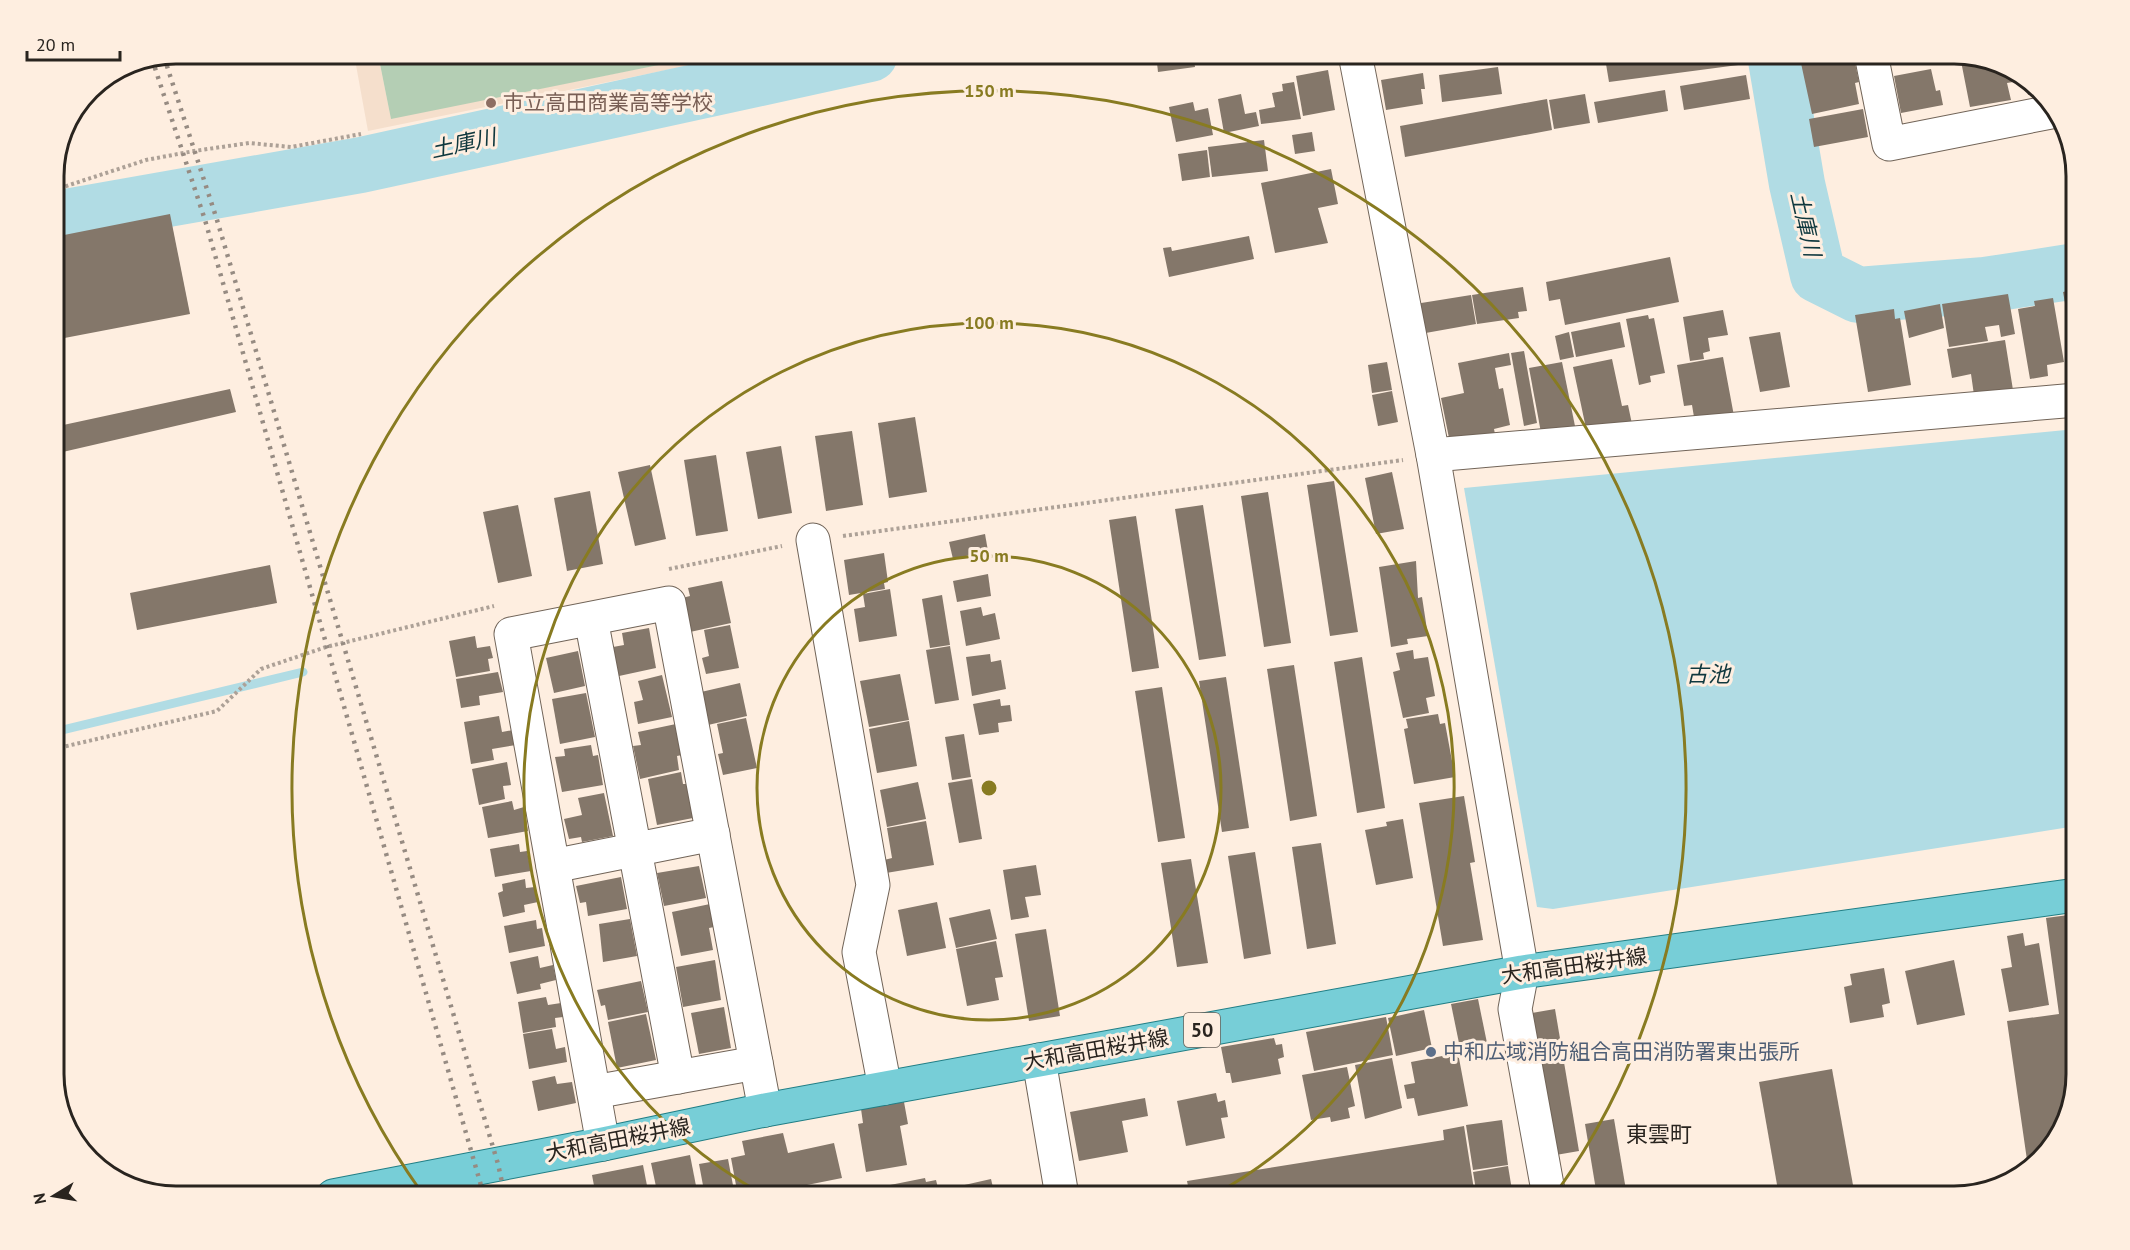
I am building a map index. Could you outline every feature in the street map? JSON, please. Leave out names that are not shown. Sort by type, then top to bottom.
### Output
[{"type":"main road","name":"大和高田桜井線","points":[[385,1186],[765,1110],[1522,972],[2066,897]]},
{"type":"street","points":[[1357,64],[1433,455],[1522,972],[1515,1009],[1548,1186]]},
{"type":"street","points":[[1873,64],[1889,144],[2046,113]]},
{"type":"street","points":[[1433,455],[2065,401]]},
{"type":"street","points":[[813,540],[873,885],[860,952],[885,1088]]},
{"type":"street","points":[[603,1144],[511,634],[669,603],[765,1110]]},
{"type":"street","points":[[591,618],[678,1077]]},
{"type":"street","points":[[553,866],[713,834]]},
{"type":"street","points":[[1039,1060],[1060,1186]]},
{"type":"street","points":[[594,1092],[756,1063]]},
{"type":"path","points":[[65,186],[146,160],[194,151],[249,143],[291,147],[362,134]]},
{"type":"path","points":[[665,570],[813,540],[990,518],[1433,455]]},
{"type":"path","points":[[65,746],[217,711],[261,669],[326,647],[495,605]]},
{"type":"shaded area","name":"市立高田商業高等学校","points":[[356,65],[380,65],[391,118],[659,65],[693,65],[368,131]]},
{"type":"green space","points":[[380,65],[660,65],[391,119]]},
{"type":"water","name":"古池","points":[[2065,430],[2066,828],[1553,909],[1537,907],[1464,488]]},
{"type":"building","points":[[1157,64],[1195,64],[1195,67],[1158,72]]},
{"type":"building","points":[[1606,64],[1745,64],[1609,82]]},
{"type":"building","points":[[1801,64],[1855,64],[1859,82],[1855,83],[1859,104],[1812,114]]},
{"type":"building","points":[[1962,65],[1982,68],[2012,82],[2007,83],[2011,100],[1970,107]]},
{"type":"building","points":[[1498,67],[1502,94],[1442,102],[1439,75]]},
{"type":"building","points":[[1931,69],[1936,91],[1940,90],[1943,105],[1901,113],[1894,76]]},
{"type":"building","points":[[1328,70],[1335,110],[1303,116],[1296,76]]},
{"type":"building","points":[[1423,73],[1425,89],[1421,89],[1423,104],[1386,110],[1381,80]]},
{"type":"building","points":[[1746,75],[1750,99],[1684,110],[1680,86]]},
{"type":"building","points":[[1294,82],[1301,119],[1261,124],[1259,110],[1275,107],[1272,93],[1283,91],[1282,84]]},
{"type":"building","points":[[1665,90],[1668,111],[1598,123],[1594,102]]},
{"type":"building","points":[[1241,94],[1245,114],[1256,112],[1259,126],[1224,133],[1218,99]]},
{"type":"building","points":[[1585,94],[1590,123],[1554,129],[1549,100]]},
{"type":"building","points":[[1547,99],[1552,130],[1405,157],[1400,126]]},
{"type":"building","points":[[1193,102],[1195,111],[1208,108],[1213,135],[1176,142],[1169,107]]},
{"type":"building","points":[[1863,109],[1868,137],[1814,147],[1809,119]]},
{"type":"building","points":[[1312,132],[1315,151],[1295,154],[1292,135]]},
{"type":"building","points":[[1264,140],[1268,171],[1212,177],[1208,147]]},
{"type":"building","points":[[1207,150],[1210,177],[1182,181],[1178,154]]},
{"type":"building","points":[[1331,169],[1338,204],[1318,208],[1328,243],[1275,253],[1261,183]]},
{"type":"building","points":[[170,214],[190,314],[65,338],[65,235]]},
{"type":"building","points":[[1249,236],[1254,259],[1169,277],[1163,248],[1171,247],[1172,251]]},
{"type":"building","points":[[1670,257],[1679,302],[1565,325],[1560,299],[1549,301],[1546,282]]},
{"type":"building","points":[[1523,287],[1527,311],[1518,312],[1519,318],[1477,324],[1472,295]]},
{"type":"building","points":[[2008,294],[2015,334],[2001,337],[1999,325],[1985,327],[1988,341],[1949,347],[1942,304]]},
{"type":"building","points":[[1471,295],[1476,324],[1420,334],[1415,304]]},
{"type":"building","points":[[2053,298],[2064,362],[2047,365],[2048,376],[2030,379],[2018,309],[2035,306],[2034,301]]},
{"type":"building","points":[[1940,304],[1944,328],[1909,338],[1904,311]]},
{"type":"building","points":[[1894,309],[1895,319],[1900,318],[1911,385],[1868,392],[1855,315]]},
{"type":"building","points":[[1723,310],[1728,335],[1708,338],[1710,351],[1703,353],[1704,359],[1690,361],[1683,317]]},
{"type":"building","points":[[1648,315],[1649,319],[1654,318],[1665,373],[1650,376],[1651,382],[1639,385],[1626,319]]},
{"type":"building","points":[[1620,322],[1625,347],[1576,357],[1571,332]]},
{"type":"building","points":[[1569,332],[1574,357],[1560,360],[1555,336]]},
{"type":"building","points":[[1780,332],[1790,387],[1760,392],[1749,337]]},
{"type":"building","points":[[2005,340],[2013,390],[1974,395],[1971,374],[1952,378],[1947,349]]},
{"type":"building","points":[[1524,351],[1537,423],[1524,426],[1511,353]]},
{"type":"building","points":[[1509,353],[1511,365],[1495,368],[1499,389],[1503,388],[1510,425],[1494,429],[1496,439],[1451,448],[1441,398],[1464,393],[1458,363]]},
{"type":"building","points":[[1723,357],[1734,416],[1695,423],[1692,405],[1684,406],[1677,365]]},
{"type":"building","points":[[1612,359],[1622,406],[1628,405],[1632,424],[1587,433],[1573,367]]},
{"type":"building","points":[[1387,362],[1392,390],[1372,393],[1368,365]]},
{"type":"building","points":[[1562,362],[1576,431],[1542,438],[1529,368]]},
{"type":"building","points":[[230,389],[236,412],[65,451],[65,425]]},
{"type":"building","points":[[1392,391],[1398,422],[1378,426],[1372,395]]},
{"type":"building","points":[[915,417],[927,492],[889,498],[878,423]]},
{"type":"building","points":[[852,431],[863,505],[826,511],[815,436]]},
{"type":"building","points":[[781,446],[792,513],[758,519],[746,452]]},
{"type":"building","points":[[716,455],[728,531],[696,536],[684,460]]},
{"type":"building","points":[[650,465],[666,539],[635,546],[618,472]]},
{"type":"building","points":[[1392,472],[1404,529],[1376,534],[1365,478]]},
{"type":"building","points":[[1334,481],[1358,632],[1330,636],[1307,485]]},
{"type":"building","points":[[590,491],[603,564],[567,571],[554,498]]},
{"type":"building","points":[[1268,492],[1291,643],[1264,647],[1241,496]]},
{"type":"building","points":[[518,505],[532,576],[498,583],[483,512]]},
{"type":"building","points":[[1203,505],[1226,656],[1199,660],[1175,509]]},
{"type":"building","points":[[1136,516],[1159,668],[1132,672],[1109,520]]},
{"type":"building","points":[[985,534],[988,551],[953,559],[949,542]]},
{"type":"building","points":[[884,553],[888,582],[884,583],[885,589],[849,595],[844,560]]},
{"type":"building","points":[[1416,561],[1418,598],[1422,597],[1428,636],[1407,639],[1408,644],[1391,647],[1379,567]]},
{"type":"building","points":[[270,565],[277,603],[137,630],[130,593]]},
{"type":"building","points":[[988,574],[991,596],[957,602],[953,581]]},
{"type":"building","points":[[722,581],[731,623],[690,632],[682,598],[690,596],[688,588]]},
{"type":"building","points":[[890,589],[897,636],[859,642],[854,609],[865,607],[863,594]]},
{"type":"building","points":[[942,595],[950,645],[930,648],[922,599]]},
{"type":"building","points":[[981,607],[983,616],[995,613],[1000,639],[966,646],[960,611]]},
{"type":"building","points":[[730,625],[739,668],[706,674],[702,658],[709,656],[704,630]]},
{"type":"building","points":[[649,628],[656,668],[619,676],[613,647],[624,645],[622,633]]},
{"type":"building","points":[[475,636],[477,648],[490,646],[493,658],[488,659],[490,671],[456,677],[449,641]]},
{"type":"building","points":[[950,646],[959,700],[935,704],[926,650]]},
{"type":"building","points":[[1413,650],[1414,659],[1428,657],[1435,696],[1426,698],[1429,713],[1403,718],[1393,672],[1400,670],[1396,653]]},
{"type":"building","points":[[578,651],[585,686],[554,693],[546,658]]},
{"type":"building","points":[[990,654],[991,662],[1001,660],[1006,689],[972,696],[966,657]]},
{"type":"building","points":[[1362,657],[1385,808],[1357,813],[1334,662]]},
{"type":"building","points":[[1294,665],[1317,816],[1290,821],[1267,669]]},
{"type":"building","points":[[498,672],[503,692],[479,696],[480,705],[461,708],[456,679]]},
{"type":"building","points":[[900,674],[909,720],[869,727],[860,681]]},
{"type":"building","points":[[662,675],[672,717],[638,724],[634,702],[643,700],[638,681]]},
{"type":"building","points":[[1226,677],[1249,828],[1222,832],[1199,681]]},
{"type":"building","points":[[740,683],[747,716],[708,725],[701,692]]},
{"type":"building","points":[[1162,687],[1185,838],[1158,842],[1135,691]]},
{"type":"building","points":[[586,693],[595,737],[560,744],[552,699]]},
{"type":"building","points":[[1000,699],[1001,706],[1010,705],[1012,721],[998,723],[999,732],[979,735],[973,704]]},
{"type":"building","points":[[1438,714],[1440,724],[1445,723],[1455,777],[1414,784],[1404,729],[1408,728],[1406,719]]},
{"type":"building","points":[[499,716],[502,732],[513,730],[516,745],[492,749],[494,760],[471,764],[464,722]]},
{"type":"building","points":[[746,718],[757,768],[723,775],[718,754],[723,753],[717,724]]},
{"type":"building","points":[[909,721],[917,766],[877,773],[869,729]]},
{"type":"building","points":[[676,724],[682,755],[677,756],[679,770],[640,779],[633,746],[641,745],[638,732]]},
{"type":"building","points":[[964,734],[971,777],[952,780],[945,737]]},
{"type":"building","points":[[591,745],[593,756],[598,755],[603,785],[562,792],[555,757],[565,756],[564,749]]},
{"type":"building","points":[[507,762],[511,785],[503,786],[505,799],[479,805],[472,769]]},
{"type":"building","points":[[681,772],[683,784],[687,784],[693,818],[657,825],[648,779]]},
{"type":"building","points":[[972,779],[982,839],[959,843],[948,783]]},
{"type":"building","points":[[918,782],[926,819],[887,827],[880,790]]},
{"type":"building","points":[[604,793],[613,836],[582,842],[581,837],[569,839],[564,819],[582,815],[578,798]]},
{"type":"building","points":[[1464,796],[1475,862],[1470,863],[1483,940],[1443,946],[1419,803]]},
{"type":"building","points":[[512,801],[514,810],[524,807],[528,831],[488,838],[482,807]]},
{"type":"building","points":[[1403,819],[1413,878],[1376,885],[1365,830],[1387,826],[1386,822]]},
{"type":"building","points":[[926,821],[934,865],[886,873],[884,860],[892,858],[887,828]]},
{"type":"building","points":[[1321,843],[1336,944],[1307,949],[1292,847]]},
{"type":"building","points":[[519,844],[520,852],[527,851],[531,871],[495,877],[490,849]]},
{"type":"building","points":[[1255,852],[1271,954],[1244,959],[1228,856]]},
{"type":"building","points":[[1191,859],[1208,963],[1177,967],[1161,863]]},
{"type":"building","points":[[1036,865],[1041,895],[1025,897],[1029,917],[1011,920],[1003,870]]},
{"type":"building","points":[[699,866],[706,898],[664,906],[657,873]]},
{"type":"building","points":[[621,877],[627,909],[588,916],[586,902],[580,903],[576,886]]},
{"type":"building","points":[[525,879],[526,888],[535,887],[538,902],[524,905],[525,912],[503,917],[498,893],[503,891],[502,884]]},
{"type":"building","points":[[937,902],[946,948],[907,956],[898,910]]},
{"type":"building","points":[[710,904],[714,927],[709,928],[713,950],[681,956],[672,912]]},
{"type":"building","points":[[990,909],[997,939],[956,948],[949,918]]},
{"type":"building","points":[[2066,915],[2065,1088],[2057,1116],[2050,1129],[2042,1142],[2027,1158],[2007,1021],[2059,1014],[2046,918]]},
{"type":"building","points":[[630,919],[637,956],[603,962],[599,924]]},
{"type":"building","points":[[536,920],[537,929],[542,928],[545,946],[509,953],[504,926]]},
{"type":"building","points":[[1046,929],[1060,1016],[1029,1021],[1015,934]]},
{"type":"building","points":[[2023,933],[2025,946],[2039,943],[2049,1005],[2009,1012],[2001,969],[2012,967],[2007,936]]},
{"type":"building","points":[[996,941],[1003,977],[995,978],[999,1000],[967,1006],[956,949]]},
{"type":"building","points":[[538,956],[540,968],[553,965],[556,980],[540,984],[541,989],[517,994],[510,962]]},
{"type":"building","points":[[715,960],[721,1000],[683,1007],[676,967]]},
{"type":"building","points":[[1954,960],[1965,1015],[1917,1025],[1905,971]]},
{"type":"building","points":[[1884,968],[1890,1003],[1882,1005],[1884,1017],[1850,1023],[1844,987],[1852,985],[1850,974]]},
{"type":"building","points":[[641,981],[648,1012],[608,1020],[605,1005],[601,1006],[597,990]]},
{"type":"building","points":[[546,997],[548,1005],[561,1003],[563,1017],[555,1018],[556,1027],[523,1033],[518,1002]]},
{"type":"building","points":[[1478,999],[1487,1043],[1460,1048],[1451,1004]]},
{"type":"building","points":[[724,1007],[731,1048],[699,1054],[691,1013]]},
{"type":"building","points":[[1555,1009],[1579,1151],[1550,1156],[1526,1014]]},
{"type":"building","points":[[1424,1010],[1432,1048],[1396,1056],[1388,1018]]},
{"type":"building","points":[[646,1014],[656,1060],[617,1068],[608,1022]]},
{"type":"building","points":[[1386,1017],[1393,1055],[1314,1071],[1306,1032]]},
{"type":"building","points":[[552,1029],[556,1049],[565,1047],[567,1062],[529,1069],[523,1034]]},
{"type":"building","points":[[1274,1038],[1276,1045],[1282,1044],[1284,1057],[1278,1059],[1281,1074],[1232,1083],[1230,1073],[1226,1073],[1221,1047]]},
{"type":"building","points":[[1458,1053],[1468,1106],[1418,1116],[1414,1098],[1407,1099],[1404,1085],[1415,1083],[1411,1062]]},
{"type":"building","points":[[1392,1058],[1402,1108],[1365,1119],[1355,1065]]},
{"type":"building","points":[[1347,1067],[1355,1106],[1348,1108],[1350,1118],[1331,1122],[1330,1117],[1311,1120],[1302,1075]]},
{"type":"building","points":[[1832,1069],[1853,1186],[1777,1186],[1759,1082]]},
{"type":"building","points":[[555,1076],[557,1084],[572,1082],[576,1103],[538,1111],[532,1081]]},
{"type":"building","points":[[1216,1093],[1218,1102],[1225,1100],[1228,1117],[1221,1118],[1225,1138],[1186,1146],[1177,1101]]},
{"type":"building","points":[[1145,1098],[1148,1116],[1122,1121],[1128,1152],[1079,1161],[1070,1112]]},
{"type":"building","points":[[904,1102],[908,1124],[900,1126],[907,1165],[866,1172],[858,1124],[863,1123],[861,1109]]},
{"type":"building","points":[[1614,1119],[1625,1186],[1595,1186],[1585,1124]]},
{"type":"building","points":[[1502,1120],[1508,1165],[1473,1170],[1466,1125]]},
{"type":"building","points":[[1464,1126],[1473,1186],[1188,1186],[1187,1181],[1444,1140],[1443,1130]]},
{"type":"building","points":[[783,1133],[788,1153],[834,1143],[842,1178],[802,1186],[736,1186],[731,1158],[745,1155],[742,1141]]},
{"type":"building","points":[[690,1155],[696,1186],[656,1186],[651,1163]]},
{"type":"building","points":[[728,1159],[733,1186],[703,1186],[699,1164]]},
{"type":"building","points":[[643,1165],[647,1186],[594,1186],[592,1175]]},
{"type":"building","points":[[1508,1166],[1511,1186],[1475,1186],[1473,1172]]},
{"type":"building","points":[[925,1178],[926,1182],[936,1180],[938,1186],[885,1186]]},
{"type":"building","points":[[991,1179],[993,1186],[960,1186]]},
{"type":"waterway","name":"土庫川","points":[[1777,64],[1797,184],[1818,275],[1858,295],[1985,285],[2065,273]]},
{"type":"waterway","name":"土庫川","points":[[65,217],[361,165],[821,65]]},
{"type":"waterway","points":[[65,729],[303,672]]},
{"type":"railway","points":[[167,65],[217,220],[503,1186]]},
{"type":"railway","points":[[155,67],[205,220],[481,1186]]},
{"type":"place","name":"市立高田商業高等学校","points":[[491,103]]},
{"type":"place","name":"中和広域消防組合高田消防署東出張所","points":[[1431,1052]]},
{"type":"district","name":"東雲町","points":[[1659,1134]]}]
